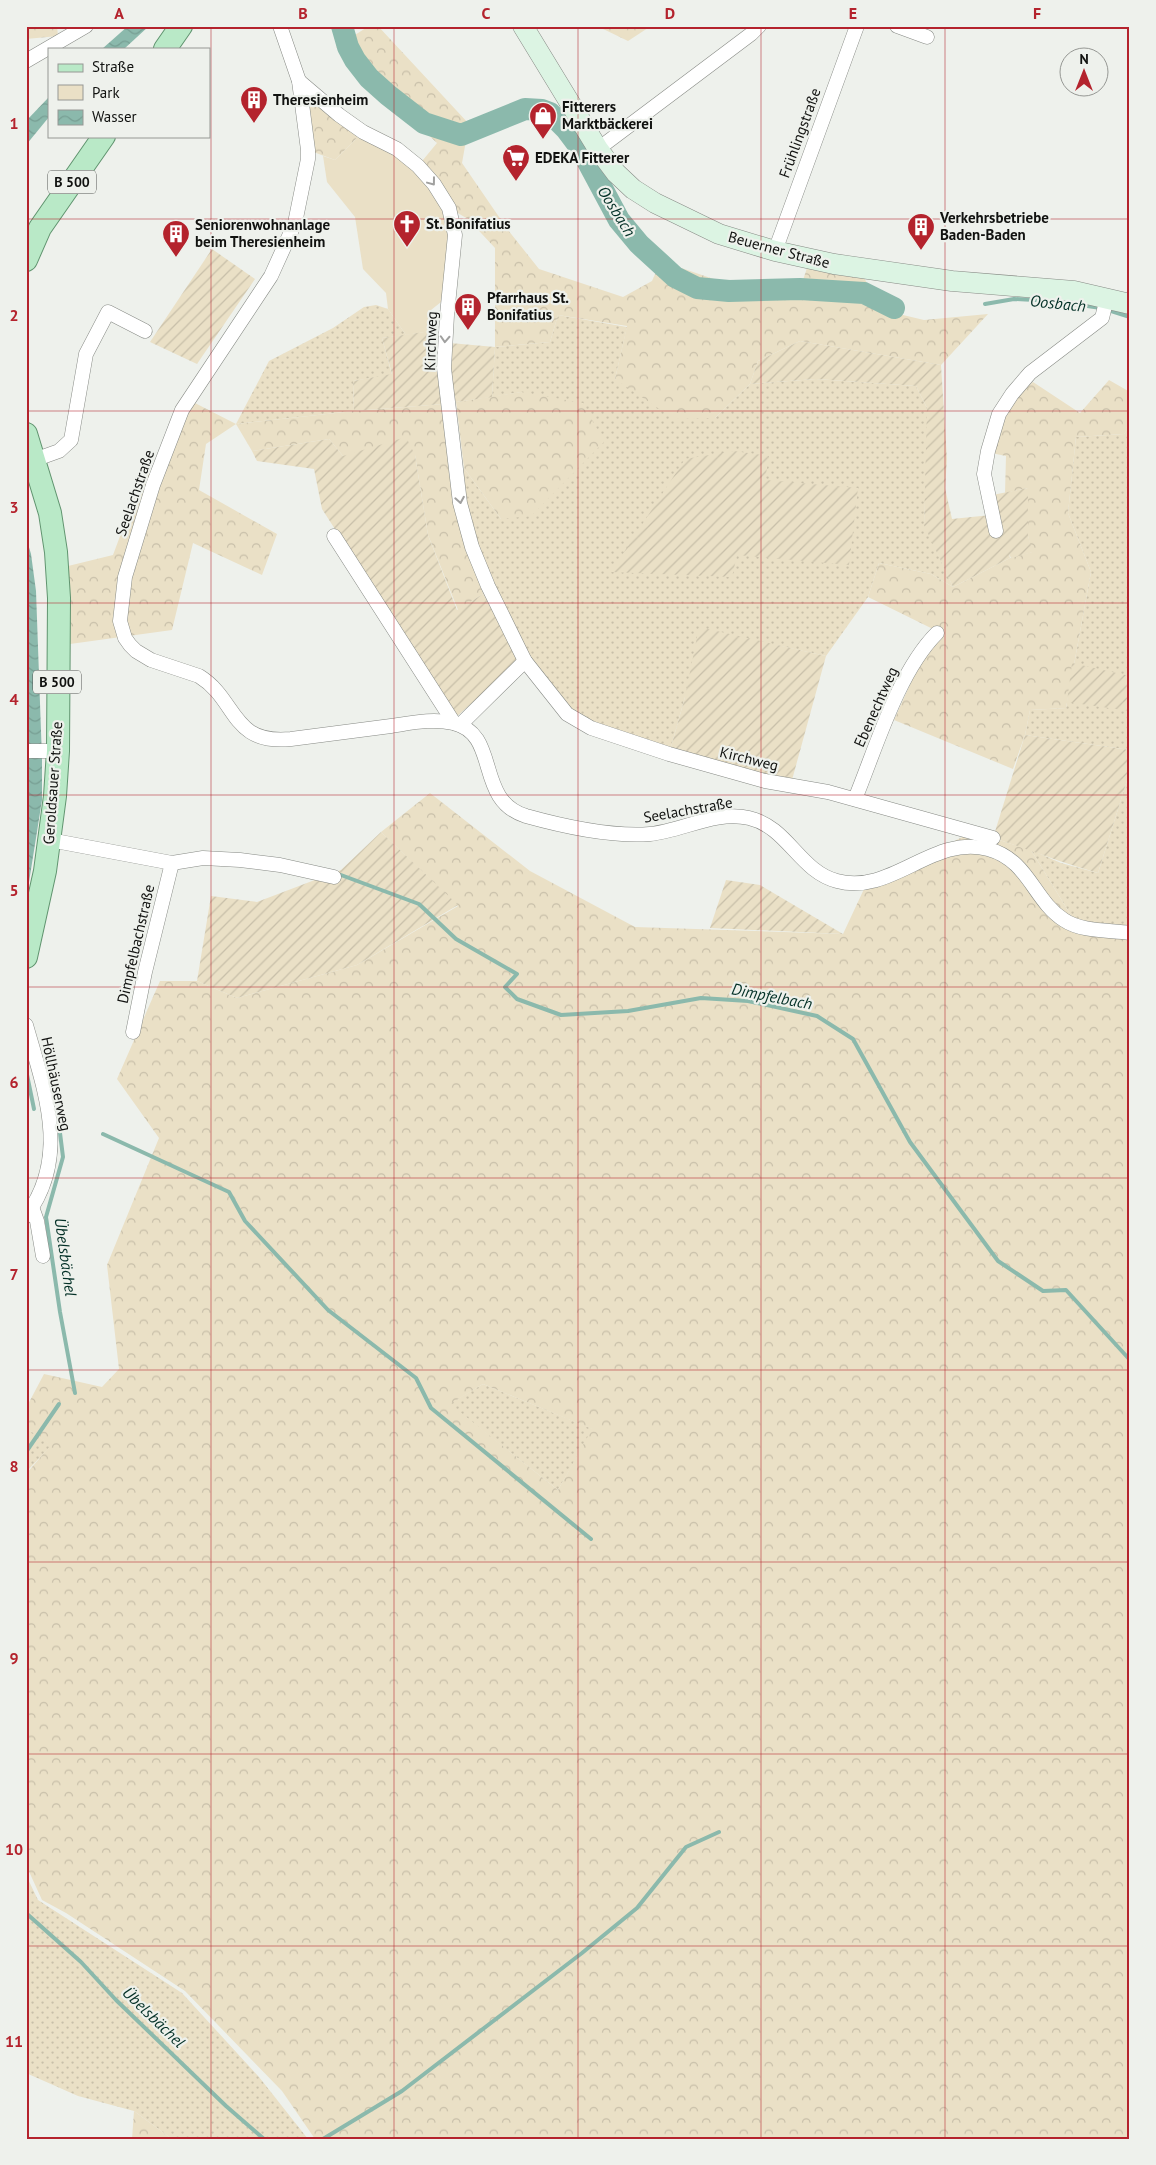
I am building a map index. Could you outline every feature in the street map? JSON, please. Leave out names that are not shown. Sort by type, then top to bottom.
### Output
[{"type":"main road","points":[[166,48],[181,26]]},
{"type":"main road","name":"Beuerner Straße","points":[[523,26],[598,149],[616,173],[633,189],[655,203],[718,234],[775,251],[834,264],[952,281],[1074,291],[1105,306],[1130,304]]},
{"type":"main road","name":"B 500","points":[[26,260],[40,228],[103,138]]},
{"type":"main road","name":"Geroldsauer Straße","points":[[26,434],[50,514],[57,559],[59,598],[51,751],[50,840],[39,902],[26,957]]},
{"type":"street","points":[[48,48],[86,26]]},
{"type":"street","name":"Seelachstraße","points":[[280,26],[299,81],[308,159],[295,223],[271,276],[182,410],[153,485],[125,578],[121,600],[120,620],[122,629],[130,645],[143,656],[199,676],[207,681],[217,690],[237,722],[252,733],[265,738],[291,739],[433,720],[457,724]]},
{"type":"street","points":[[598,149],[751,34],[758,26]]},
{"type":"street","name":"Frühlingstraße","points":[[775,251],[856,26]]},
{"type":"street","points":[[897,26],[926,37]]},
{"type":"street","points":[[26,61],[48,48]]},
{"type":"street","name":"Kirchweg","points":[[299,81],[339,115],[363,132],[397,149],[418,166],[434,184],[448,208],[455,235],[444,368],[460,503],[472,546],[488,586],[526,661],[567,714],[591,728],[669,754],[757,779],[828,792],[993,838]]},
{"type":"street","points":[[996,531],[984,474],[988,451],[1000,414],[1012,394],[1030,373],[1105,306]]},
{"type":"street","points":[[34,460],[59,451],[71,440],[86,354],[108,312],[145,332]]},
{"type":"street","name":"Seelachstraße","points":[[334,536],[402,644],[457,724],[475,737],[481,744],[493,786],[500,799],[511,809],[524,815],[626,834],[663,832],[727,816],[747,817],[776,830],[801,859],[825,878],[856,884],[878,880],[947,849],[966,846],[984,848],[1002,854],[1018,866],[1051,909],[1064,920],[1078,927],[1130,932]]},
{"type":"street","name":"Ebenechtweg","points":[[855,799],[901,685],[923,647],[936,633]]},
{"type":"street","points":[[457,724],[526,661]]},
{"type":"street","points":[[26,751],[51,751]]},
{"type":"street","points":[[50,840],[172,863],[202,858],[240,860],[280,865],[334,878]]},
{"type":"street","name":"Dimpfelbachstraße","points":[[133,1032],[145,972],[172,863]]},
{"type":"street","name":"Höllhäuserweg","points":[[26,1025],[48,1110],[52,1140],[47,1175],[29,1212],[37,1220],[43,1256]]},
{"type":"green space","points":[[26,26],[57,26],[58,36],[26,39]]},
{"type":"green space","points":[[369,26],[378,26],[469,124],[462,163],[508,230],[539,269],[623,297],[652,281],[661,261],[734,286],[801,286],[808,265],[863,276],[882,310],[924,320],[988,314],[941,365],[800,341],[758,361],[750,384],[715,418],[674,419],[615,379],[627,326],[558,315],[550,342],[495,347],[495,248],[468,219],[449,208],[418,166],[437,143],[336,47]]},
{"type":"green space","points":[[597,26],[651,26],[628,41]]},
{"type":"green space","points":[[315,95],[363,132],[335,160],[308,150],[302,105]]},
{"type":"green space","points":[[363,132],[397,149],[449,208],[451,236],[446,298],[431,310],[431,331],[406,335],[388,309],[386,293],[363,269],[355,217],[327,182],[323,156],[335,160]]},
{"type":"green space","points":[[212,249],[255,279],[197,364],[150,342]]},
{"type":"green space","points":[[376,305],[388,309],[406,335],[382,338],[392,375],[353,381],[354,411],[236,424],[269,361],[333,328],[364,307]]},
{"type":"green space","points":[[558,315],[627,327],[615,379],[715,418],[750,384],[816,379],[916,386],[927,408],[924,523],[953,587],[931,574],[879,563],[868,597],[826,656],[776,645],[685,697],[669,754],[591,728],[521,660],[483,594],[456,501],[464,468],[501,519],[522,392],[492,397],[495,347],[550,342]]},
{"type":"green space","points":[[431,331],[431,364],[443,373],[440,395],[443,404],[354,411],[353,381],[392,374],[382,338]]},
{"type":"green space","points":[[800,341],[941,365],[947,459],[945,488],[952,519],[991,515],[987,496],[1028,488],[1028,536],[1033,552],[1011,558],[1009,554],[1010,558],[953,587],[924,525],[927,408],[916,386],[816,379],[750,384],[758,361]]},
{"type":"green space","points":[[450,343],[495,347],[492,397],[456,402],[449,384]]},
{"type":"green space","points":[[1109,380],[1130,392],[1130,426],[1124,434],[1076,437],[1068,513],[1091,572],[1066,708],[1030,710],[1025,735],[1013,769],[894,720],[913,678],[939,632],[868,597],[879,563],[931,574],[953,587],[1010,558],[1032,552],[1028,536],[1028,488],[1005,493],[1006,456],[991,453],[1003,413],[1019,394],[1033,382],[1080,413]]},
{"type":"green space","points":[[521,392],[583,403],[604,442],[531,516],[501,519],[464,468],[456,402]]},
{"type":"green space","points":[[193,402],[236,424],[206,444],[199,490],[277,534],[262,575],[193,543],[172,630],[70,644],[68,566],[113,555],[135,496]]},
{"type":"green space","points":[[443,404],[456,501],[483,594],[458,610],[428,535],[415,455],[343,456],[329,439],[252,451],[236,424],[354,411]]},
{"type":"green space","points":[[1130,426],[1130,750],[1025,735],[1030,710],[1066,708],[1091,572],[1068,513],[1076,437],[1124,434]]},
{"type":"green space","points":[[406,437],[415,455],[428,535],[457,610],[483,594],[521,660],[456,717],[322,509],[314,469],[257,461],[252,451],[329,439],[343,456]]},
{"type":"green space","points":[[734,451],[769,456],[765,480],[858,488],[849,565],[737,555],[732,577],[611,572],[685,459]]},
{"type":"green space","points":[[699,627],[826,656],[792,780],[669,754],[685,697]]},
{"type":"green space","points":[[1072,663],[1130,676],[1130,711],[1067,702]]},
{"type":"green space","points":[[1025,735],[1130,750],[1130,771],[1098,873],[993,838]]},
{"type":"green space","points":[[1130,771],[1130,927],[1075,922],[1031,850],[1061,863],[1098,873]]},
{"type":"green space","points":[[430,793],[530,871],[635,927],[843,934],[864,889],[964,836],[993,838],[1031,850],[1075,922],[1130,927],[1130,2139],[315,2139],[282,2091],[185,1991],[66,1913],[42,1900],[26,1865],[26,1474],[51,1445],[26,1428],[26,1408],[44,1374],[102,1387],[119,1369],[107,1265],[159,1138],[117,1079],[160,981],[197,981],[237,998],[357,965],[458,906],[381,832]],"holes":[[[483,1384],[592,1429],[558,1490],[450,1404]]]},
{"type":"green space","points":[[381,832],[458,905],[357,965],[237,998],[197,981],[211,896],[257,902],[341,870]]},
{"type":"green space","points":[[726,880],[760,885],[843,934],[710,928]]},
{"type":"green space","points":[[483,1384],[593,1429],[558,1490],[449,1404]]},
{"type":"green space","points":[[26,1428],[52,1445],[26,1472]]},
{"type":"green space","points":[[26,1875],[38,1900],[182,1993],[259,2077],[308,2139],[172,2139],[134,2111],[78,2096],[26,2073]]},
{"type":"green space","points":[[134,2111],[172,2139],[132,2139]]},
{"type":"water","points":[[128,26],[149,26],[125,48],[103,48]]},
{"type":"water","points":[[48,98],[48,118],[26,145],[26,121]]},
{"type":"water","points":[[26,537],[31,554],[36,591],[42,800],[26,901],[28,762]]},
{"type":"waterway","name":"Oosbach","points":[[342,26],[348,47],[369,78],[424,123],[461,135],[525,109],[542,110],[550,113],[566,129],[581,149],[619,220],[639,244],[675,277],[697,288],[729,291],[800,289],[864,293],[894,308]]},
{"type":"waterway","name":"Oosbach","points":[[985,304],[1014,299],[1053,301],[1101,308]]},
{"type":"waterway","name":"Oosbach","points":[[1108,310],[1130,317]]},
{"type":"waterway","name":"Dimpfelbach","points":[[341,875],[419,904],[456,939],[517,974],[505,987],[517,999],[561,1015],[628,1011],[701,998],[748,1001],[817,1016],[853,1039],[910,1142],[998,1261],[1043,1291],[1066,1290],[1130,1360]]},
{"type":"waterway","name":"Übelsbächel","points":[[26,1070],[34,1109]]},
{"type":"waterway","name":"Übelsbächel","points":[[59,1125],[63,1157],[46,1217],[60,1312],[75,1393]]},
{"type":"waterway","points":[[103,1134],[229,1192],[245,1221],[328,1310],[416,1378],[431,1408],[591,1539]]},
{"type":"waterway","name":"Übelsbächel","points":[[26,1452],[59,1404]]},
{"type":"waterway","points":[[323,2139],[402,2091],[582,1953],[637,1908],[686,1847],[719,1832]]},
{"type":"waterway","name":"Übelsbächel","points":[[26,1913],[81,1962],[116,2000],[226,2106],[264,2139]]},
{"type":"place","name":"Theresienheim","points":[[254,124]]},
{"type":"place","name":"Fitterers Marktbäckerei","points":[[543,140]]},
{"type":"place","name":"EDEKA Fitterer","points":[[516,182]]},
{"type":"place","name":"St. Bonifatius","points":[[407,248]]},
{"type":"place","name":"Verkehrsbetriebe Baden-Baden","points":[[921,251]]},
{"type":"place","name":"Seniorenwohnanlage beim Theresienheim","points":[[176,258]]},
{"type":"place","name":"Pfarrhaus St. Bonifatius","points":[[468,331]]}]
